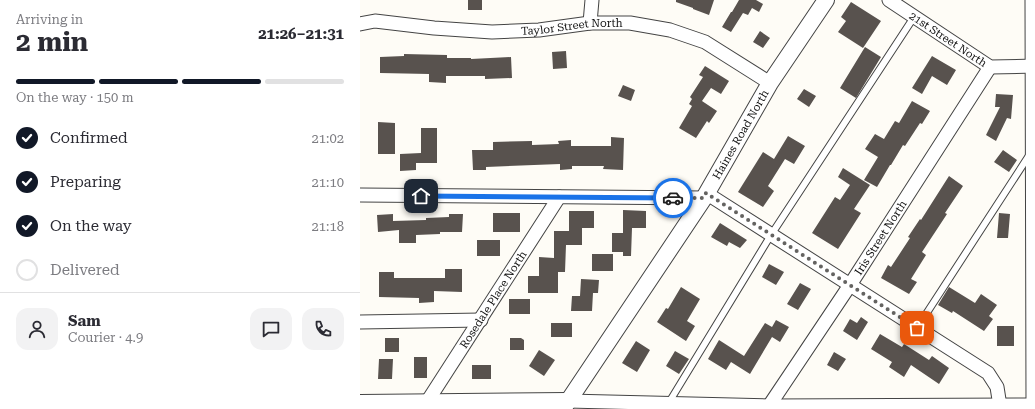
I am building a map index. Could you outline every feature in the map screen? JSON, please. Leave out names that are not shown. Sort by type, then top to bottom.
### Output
[{"type":"street","points":[[590,23],[592,0]]},
{"type":"street","name":"Haines Road North","points":[[565,405],[705,196],[770,84],[826,0]]},
{"type":"street","name":"21st Street North","points":[[889,0],[990,67],[1034,66]]},
{"type":"street","points":[[360,403],[427,402],[565,405],[668,404],[860,408],[1034,405],[1032,151],[1034,66],[1032,0]]},
{"type":"street","name":"Taylor Street North","points":[[360,24],[375,21],[434,28],[492,32],[539,30],[590,23],[630,23],[670,30],[705,42],[770,84]]},
{"type":"street","name":"Iris Street North","points":[[769,406],[850,285],[990,67]]},
{"type":"street","points":[[360,195],[559,197],[705,196],[771,235],[988,374],[997,388],[1000,406]]},
{"type":"street","name":"Rosedale Place North","points":[[427,402],[559,197]]},
{"type":"street","points":[[360,322],[481,320]]},
{"type":"lane","points":[[668,404],[771,235],[914,17]]},
{"type":"lane","points":[[917,328],[1032,151]]},
{"type":"building","points":[[468,0],[482,0],[482,10],[468,10]]},
{"type":"building","points":[[676,0],[714,0],[709,15],[676,2]]},
{"type":"building","points":[[739,0],[756,0],[763,4],[759,12],[752,8],[748,15],[743,13],[731,32],[722,27]]},
{"type":"building","points":[[851,2],[881,21],[863,48],[838,32],[846,21],[841,17]]},
{"type":"building","points":[[760,31],[770,38],[763,48],[753,42]]},
{"type":"building","points":[[865,47],[881,57],[856,98],[840,88]]},
{"type":"building","points":[[566,51],[567,68],[553,69],[552,52]]},
{"type":"building","points":[[404,54],[447,55],[447,58],[471,59],[511,57],[512,78],[485,79],[485,76],[446,76],[446,83],[429,82],[429,74],[380,73],[380,57],[404,56]]},
{"type":"building","points":[[932,56],[956,70],[947,85],[932,76],[922,94],[912,88]]},
{"type":"building","points":[[705,66],[729,81],[721,94],[711,88],[702,101],[717,111],[709,123],[707,121],[696,138],[679,128],[692,106],[689,104],[692,99],[690,97],[703,77],[699,75]]},
{"type":"building","points":[[623,85],[635,90],[631,101],[618,96]]},
{"type":"building","points":[[804,89],[816,96],[809,107],[797,99]]},
{"type":"building","points":[[996,94],[1013,95],[1011,119],[1007,118],[996,141],[986,135],[1000,107],[995,107]]},
{"type":"building","points":[[912,101],[930,111],[905,146],[903,145],[877,187],[864,180],[878,157],[865,149],[875,134],[884,139],[895,121],[899,123]]},
{"type":"building","points":[[378,122],[395,123],[395,154],[378,154]]},
{"type":"building","points":[[421,128],[437,128],[437,163],[416,163],[416,170],[400,171],[400,154],[421,153]]},
{"type":"building","points":[[788,136],[805,146],[794,164],[785,159],[768,186],[774,191],[763,207],[738,192],[763,152],[774,159]]},
{"type":"building","points":[[611,137],[624,138],[623,170],[603,169],[604,166],[572,166],[572,169],[560,170],[560,164],[486,167],[486,170],[473,170],[472,150],[493,150],[493,142],[532,141],[532,145],[559,144],[558,141],[571,140],[571,146],[611,146]]},
{"type":"building","points":[[1003,150],[1017,160],[1009,172],[994,162]]},
{"type":"building","points":[[843,168],[870,185],[854,209],[861,213],[838,249],[812,233],[835,197],[840,200],[850,185],[838,177]]},
{"type":"building","points":[[949,176],[963,186],[922,252],[926,255],[911,279],[917,282],[909,294],[881,278],[888,265],[891,267],[910,238],[908,237],[920,219],[921,220]]},
{"type":"building","points":[[623,210],[646,211],[646,228],[632,228],[631,256],[623,256],[623,252],[612,252],[612,233],[623,233]]},
{"type":"building","points":[[569,211],[594,211],[594,228],[582,228],[582,245],[566,245],[565,272],[558,272],[558,293],[528,293],[528,276],[539,276],[539,257],[554,258],[554,231],[569,231]]},
{"type":"building","points":[[493,213],[520,213],[520,232],[493,232]]},
{"type":"building","points":[[999,213],[1010,214],[1008,238],[997,238]]},
{"type":"building","points":[[393,214],[393,221],[426,220],[426,218],[449,217],[449,214],[463,214],[462,232],[440,232],[440,234],[416,235],[416,243],[399,243],[399,230],[378,232],[377,215]]},
{"type":"building","points":[[720,223],[747,240],[740,248],[729,242],[727,246],[711,237]]},
{"type":"building","points":[[477,240],[500,240],[500,256],[477,256]]},
{"type":"building","points":[[592,254],[613,254],[613,271],[592,271]]},
{"type":"building","points":[[769,264],[784,272],[776,285],[762,277]]},
{"type":"building","points":[[445,269],[462,269],[462,292],[434,291],[434,302],[419,303],[419,298],[379,297],[379,272],[394,272],[394,278],[445,278]]},
{"type":"building","points":[[581,279],[599,280],[598,293],[593,293],[592,311],[571,311],[572,296],[580,296]]},
{"type":"building","points":[[800,283],[811,289],[798,310],[787,304]]},
{"type":"building","points":[[681,287],[700,299],[687,321],[695,326],[686,341],[657,322],[666,308],[668,309]]},
{"type":"building","points":[[949,287],[975,303],[981,294],[997,305],[989,316],[993,319],[984,331],[953,311],[952,313],[938,305]]},
{"type":"building","points":[[509,299],[530,299],[530,314],[509,314]]},
{"type":"building","points":[[861,317],[868,322],[857,340],[843,331],[850,319],[857,323]]},
{"type":"building","points":[[776,320],[789,327],[780,342],[772,337],[750,374],[731,362],[726,370],[708,359],[719,340],[744,356],[765,323],[772,327]]},
{"type":"building","points":[[551,323],[572,323],[572,337],[551,337]]},
{"type":"building","points":[[997,326],[1014,326],[1014,346],[997,346]]},
{"type":"building","points":[[880,334],[902,347],[904,344],[929,360],[932,356],[949,368],[939,384],[911,365],[904,377],[889,367],[892,362],[871,349]]},
{"type":"building","points":[[385,338],[399,338],[399,352],[385,352]]},
{"type":"building","points":[[510,338],[521,338],[524,340],[524,350],[510,350]]},
{"type":"building","points":[[636,341],[650,350],[637,372],[622,363]]},
{"type":"building","points":[[539,350],[555,360],[544,376],[529,366]]},
{"type":"building","points":[[675,351],[689,359],[679,374],[666,366]]},
{"type":"building","points":[[834,352],[846,359],[838,371],[827,365]]},
{"type":"building","points":[[414,357],[427,357],[427,378],[414,378]]},
{"type":"building","points":[[379,359],[393,359],[392,379],[378,379]]},
{"type":"building","points":[[472,365],[491,365],[491,379],[472,379]]},
{"type":"way so far","points":[[673,198],[704,198],[706,193],[917,328]]},
{"type":"route","points":[[421,196],[673,198]]}]
